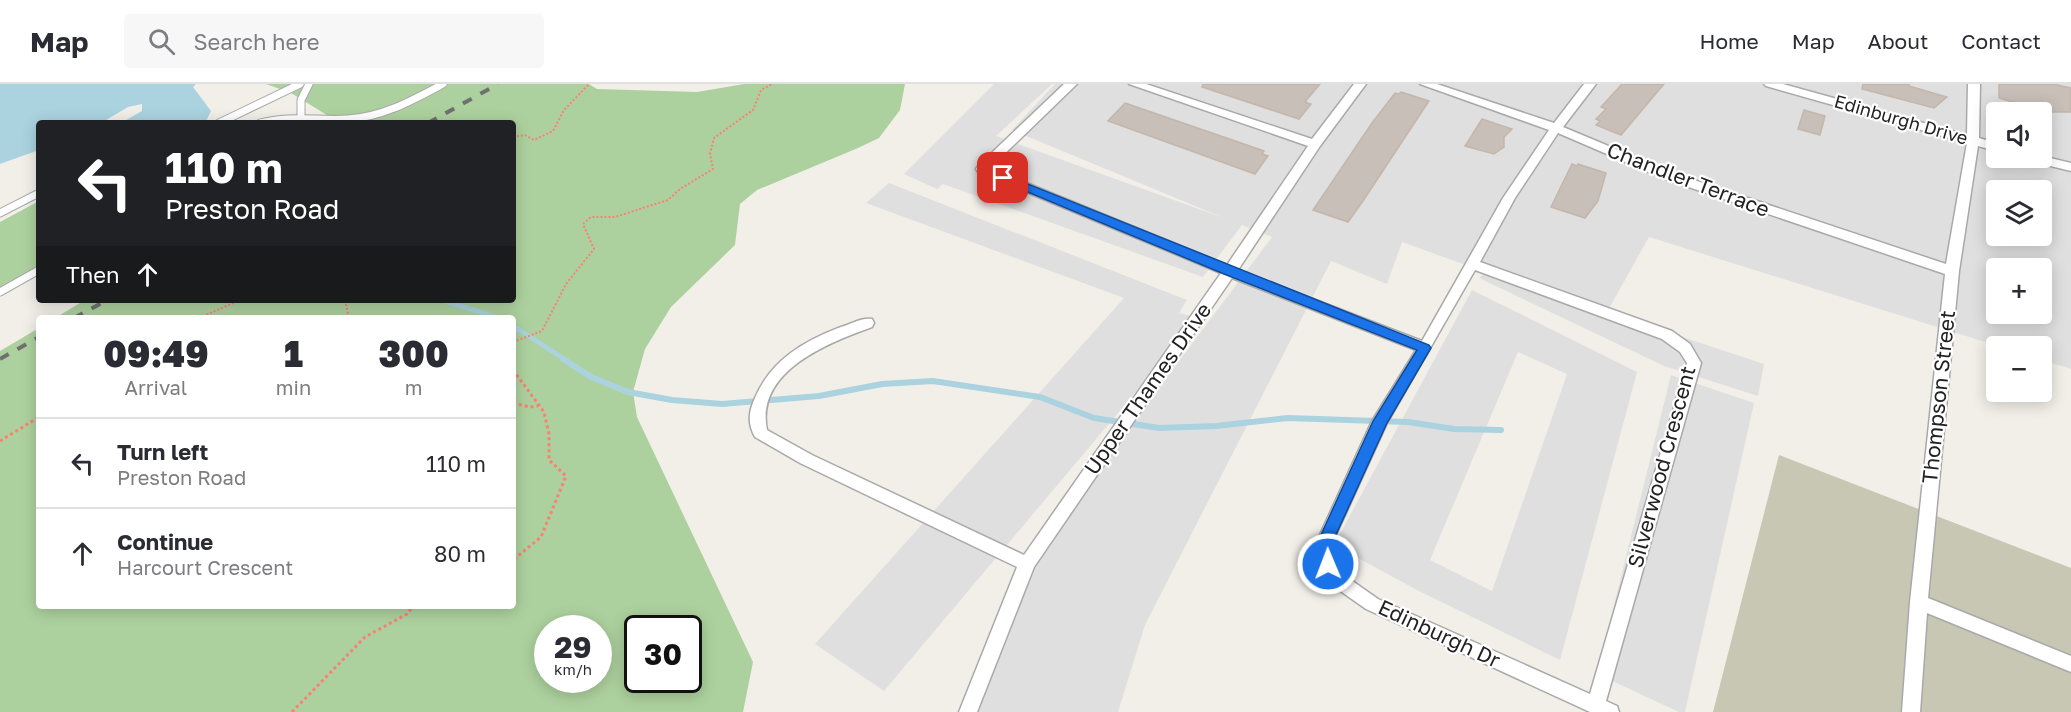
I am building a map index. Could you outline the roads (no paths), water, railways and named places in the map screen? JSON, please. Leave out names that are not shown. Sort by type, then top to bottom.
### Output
[{"type":"street","points":[[1071,84],[982,170],[1228,271],[1425,348]]},
{"type":"street","points":[[1135,84],[1151,86],[1315,144]]},
{"type":"street","name":"Upper Thames Drive","points":[[968,712],[1027,564],[1198,318],[1315,144],[1360,84]]},
{"type":"street","name":"Chandler Terrace","points":[[1426,84],[1556,128],[1669,176],[1952,271]]},
{"type":"street","points":[[1556,128],[1590,84]]},
{"type":"street","name":"Edinburgh Drive","points":[[1770,84],[1986,144]]},
{"type":"street","name":"Thompson Street","points":[[1911,712],[1919,602],[1952,271],[1973,140],[1974,84]]},
{"type":"street","name":"Edinburgh Dr","points":[[1556,128],[1509,198],[1425,348],[1380,421],[1322,550],[1335,578],[1372,604],[1603,709]]},
{"type":"street","points":[[2052,162],[2071,167]]},
{"type":"street","name":"Silverwood Crescent","points":[[1472,264],[1667,335],[1685,348],[1694,363],[1603,709]]},
{"type":"street","points":[[867,323],[820,341],[790,360],[768,385],[756,413],[760,433],[806,459],[1027,564]]},
{"type":"street","points":[[1919,602],[2071,664]]},
{"type":"lane","points":[[225,120],[300,84]]},
{"type":"lane","points":[[301,116],[301,100],[309,84]]},
{"type":"lane","points":[[269,120],[301,116],[346,120],[374,116],[400,107],[443,84]]},
{"type":"lane","points":[[0,213],[36,195]]},
{"type":"lane","points":[[0,292],[36,272]]},
{"type":"water","points":[[0,84],[196,84],[193,87],[211,111],[206,120],[126,120],[142,111],[142,104],[128,107],[106,120],[36,120],[36,151],[0,164]]},
{"type":"waterway","points":[[451,303],[489,315]]},
{"type":"waterway","points":[[516,328],[566,360]]},
{"type":"waterway","points":[[563,359],[591,377],[628,392],[672,400],[722,404],[819,396],[882,384],[933,381],[1040,397],[1094,418],[1159,428],[1216,426],[1287,418],[1408,422],[1454,429],[1501,430]]},
{"type":"railway","points":[[433,120],[498,84]]},
{"type":"railway","points":[[80,315],[102,303]]},
{"type":"railway","points":[[0,359],[36,339]]}]
